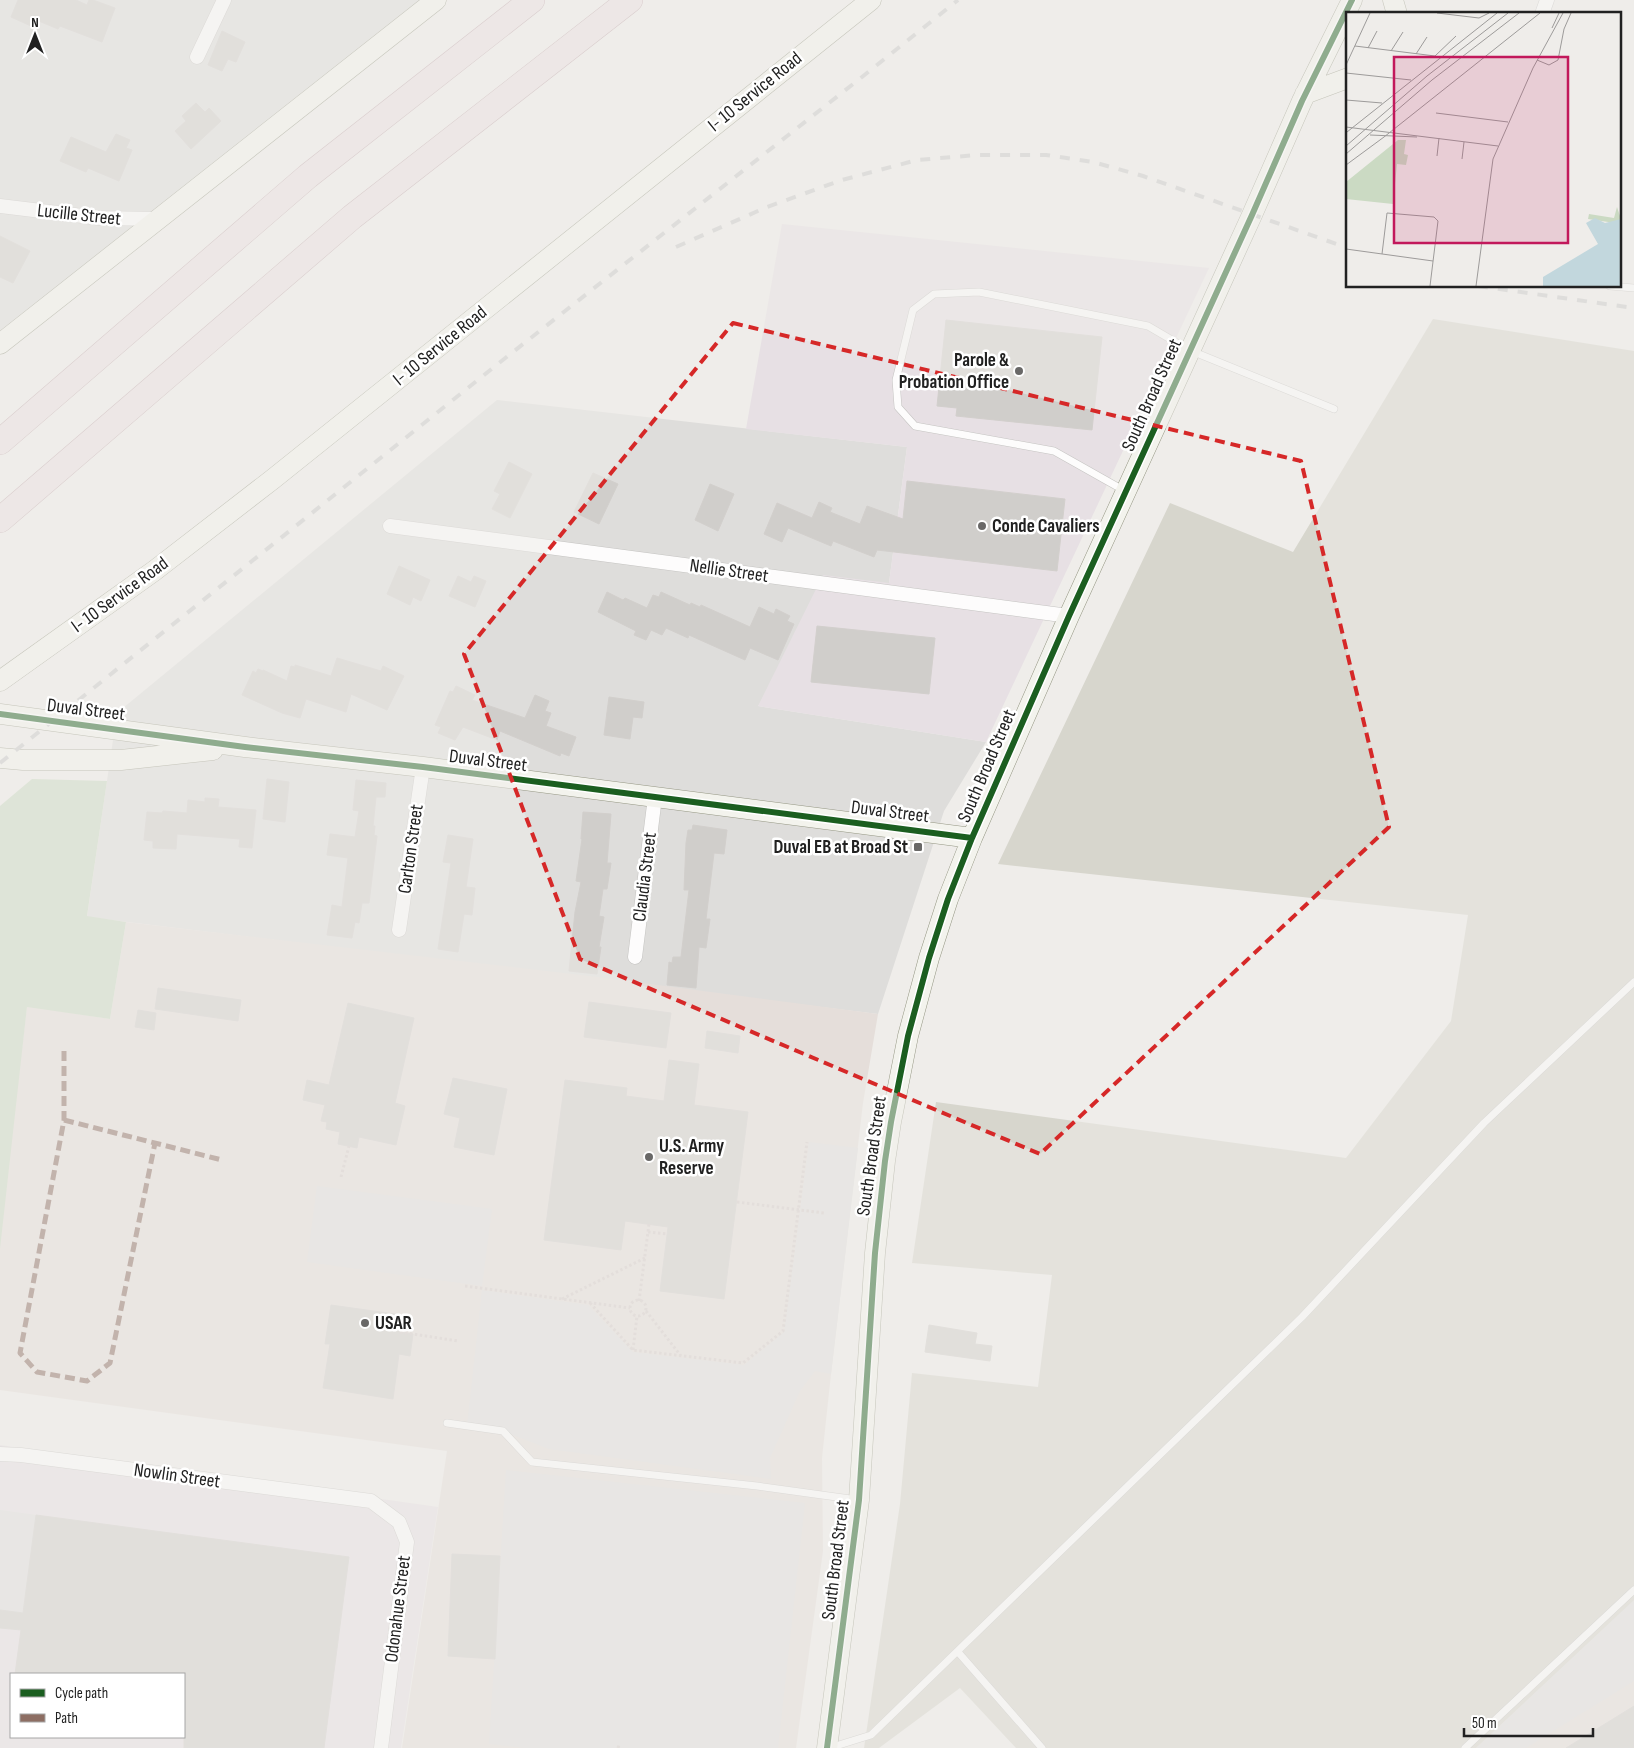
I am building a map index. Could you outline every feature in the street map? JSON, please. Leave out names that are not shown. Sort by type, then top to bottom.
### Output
[{"type":"highway","points":[[0,442],[308,176],[532,0]]},
{"type":"highway","points":[[0,520],[352,217],[630,0]]},
{"type":"street","points":[[197,57],[224,0]]},
{"type":"street","points":[[0,344],[436,0]]},
{"type":"street","name":"I- 10 Service Road","points":[[0,681],[154,571],[273,479],[871,0]]},
{"type":"street","points":[[1543,12],[1547,0]]},
{"type":"street","name":"South Broad Street","points":[[828,1748],[859,1500],[875,1253],[891,1122],[908,1036],[926,967],[948,899],[972,838],[1068,616],[1252,215],[1305,94],[1342,36],[1346,22]]},
{"type":"street","points":[[1305,94],[1346,79]]},
{"type":"street","name":"Lucille Street","points":[[0,206],[99,218],[158,219]]},
{"type":"street","name":"Nellie Street","points":[[390,526],[1068,616]]},
{"type":"street","name":"Duval Street","points":[[0,714],[245,747],[423,767],[972,838]]},
{"type":"street","name":"Duval Street","points":[[0,758],[23,760],[120,760],[245,747]]},
{"type":"street","name":"Carlton Street","points":[[400,930],[423,767]]},
{"type":"street","name":"Claudia Street","points":[[635,957],[655,797]]},
{"type":"street","name":"Nowlin Street","points":[[0,1454],[21,1455],[354,1499]]},
{"type":"street","name":"Odonahue Street","points":[[354,1499],[371,1501],[399,1522],[407,1542],[381,1748]]},
{"type":"lane","points":[[1125,491],[1054,451],[915,426],[898,407],[896,380],[913,310],[934,294],[979,292],[1148,326],[1189,350],[1334,409]]},
{"type":"lane","points":[[828,1748],[871,1735],[1302,1318],[1484,1123],[1634,982]]},
{"type":"lane","points":[[447,1423],[503,1431],[532,1462],[750,1485],[859,1500]]},
{"type":"lane","points":[[1465,1748],[1634,1590]]},
{"type":"lane","points":[[958,1652],[1042,1748]]},
{"type":"path","points":[[590,1302],[633,1350],[743,1363],[783,1332],[807,1142]]},
{"type":"path","points":[[341,1177],[349,1146]]},
{"type":"path","points":[[737,1202],[824,1213]]},
{"type":"path","points":[[639,1301],[649,1224]]},
{"type":"path","points":[[648,1232],[667,1234]]},
{"type":"path","points":[[562,1299],[645,1258]]},
{"type":"path","points":[[465,1286],[630,1308]]},
{"type":"path","points":[[630,1308],[632,1303],[639,1301],[645,1305],[646,1311],[681,1356]]},
{"type":"path","points":[[630,1308],[636,1316]]},
{"type":"path","points":[[636,1316],[642,1315],[646,1311]]},
{"type":"path","points":[[633,1350],[636,1316]]},
{"type":"path","points":[[400,1332],[458,1341]]},
{"type":"highlighted area","points":[[733,323],[1301,461],[1389,827],[1040,1154],[580,959],[464,654]]},
{"type":"shaded area","points":[[0,0],[438,0],[0,345]]},
{"type":"shaded area","points":[[782,224],[1209,268],[986,742],[758,706],[823,575],[889,583],[907,447],[746,429]]},
{"type":"shaded area","points":[[1433,319],[1634,351],[1634,1601],[1476,1748],[1016,1748],[960,1688],[879,1748],[864,1748],[900,1504],[912,1373],[1038,1387],[1052,1275],[912,1263],[936,1102],[1346,1158],[1451,1021],[1468,915],[998,864],[1170,503],[1293,552]]},
{"type":"shaded area","points":[[497,400],[907,447],[889,583],[758,706],[986,742],[944,811],[878,1014],[87,917],[117,713]]},
{"type":"shaded area","points":[[126,922],[597,977],[878,1014],[863,1103],[831,1374],[822,1458],[823,1551],[796,1748],[402,1748],[447,1451],[0,1390],[0,1233],[27,1006],[110,1019]]},
{"type":"shaded area","points":[[809,1142],[858,1148],[831,1374],[815,1371],[800,1391],[770,1458],[771,1479],[549,1449],[503,1431],[467,1426],[482,1290],[588,1305],[633,1352],[744,1365],[784,1332]]},
{"type":"shaded area","points":[[317,1186],[492,1209],[482,1286],[307,1262]]},
{"type":"shaded area","points":[[0,1445],[438,1507],[401,1748],[0,1748]]},
{"type":"shaded area","points":[[506,1470],[805,1503],[778,1748],[525,1748],[489,1744]]},
{"type":"shaded area","points":[[0,1510],[36,1515],[22,1621],[0,1617]]},
{"type":"shaded area","points":[[1634,1599],[1634,1748],[1475,1748]]},
{"type":"shaded area","points":[[1634,1600],[1634,1681],[1526,1748],[1476,1748]]},
{"type":"green space","points":[[32,779],[107,781],[87,916],[126,922],[110,1019],[27,1007],[0,1249],[0,806]]},
{"type":"building","points":[[18,0],[76,0],[87,5],[89,0],[93,0],[115,8],[102,42],[60,26],[58,29],[34,19],[31,26],[11,17]]},
{"type":"building","points":[[222,31],[245,42],[236,62],[228,59],[222,71],[208,65]]},
{"type":"building","points":[[196,103],[205,112],[209,108],[221,121],[191,149],[175,131],[186,121],[182,116]]},
{"type":"building","points":[[116,134],[130,140],[126,148],[132,150],[119,181],[88,168],[86,172],[60,161],[71,137],[106,152]]},
{"type":"building","points":[[0,236],[30,251],[13,283],[0,277]]},
{"type":"building","name":"Parole & Probation Office","points":[[946,320],[1102,337],[1092,430],[956,416],[957,408],[937,406]]},
{"type":"building","points":[[509,462],[532,474],[510,518],[492,509],[500,494],[494,491]]},
{"type":"building","points":[[593,473],[618,484],[599,524],[574,512]]},
{"type":"building","name":"Conde Cavaliers","points":[[907,481],[1065,499],[1057,571],[877,550],[874,557],[833,541],[831,546],[788,528],[782,542],[764,534],[777,503],[812,518],[819,502],[832,508],[830,512],[860,524],[867,506],[903,519]]},
{"type":"building","points":[[710,484],[734,494],[718,531],[695,520]]},
{"type":"building","points":[[399,566],[430,580],[421,601],[413,597],[410,605],[387,594]]},
{"type":"building","points":[[458,576],[471,582],[474,576],[486,581],[475,607],[449,596]]},
{"type":"building","points":[[607,592],[647,608],[653,595],[659,597],[661,592],[690,605],[691,603],[700,607],[701,605],[750,627],[759,607],[774,614],[776,609],[790,616],[787,621],[794,624],[778,660],[750,648],[745,660],[689,635],[688,638],[666,628],[662,635],[651,630],[646,640],[634,635],[636,631],[598,612]]},
{"type":"building","points":[[817,626],[935,638],[929,694],[811,682]]},
{"type":"building","points":[[337,658],[381,671],[383,666],[404,676],[387,710],[351,694],[346,712],[306,699],[300,718],[282,713],[242,695],[253,671],[256,673],[258,669],[287,681],[291,666],[295,667],[295,665],[331,676]]},
{"type":"building","points":[[456,686],[475,695],[472,700],[525,718],[535,695],[549,701],[545,711],[551,713],[546,726],[576,737],[569,756],[561,753],[560,756],[500,731],[497,740],[463,727],[455,740],[438,733],[441,727],[435,725],[450,691],[453,692]]},
{"type":"building","points":[[609,697],[644,702],[642,718],[633,717],[630,739],[604,735]]},
{"type":"building","points":[[267,779],[289,782],[285,822],[263,819]]},
{"type":"building","points":[[356,780],[386,783],[385,797],[376,797],[373,826],[375,826],[374,835],[377,836],[369,903],[362,903],[359,923],[355,922],[352,938],[327,935],[332,905],[342,907],[348,858],[327,855],[330,834],[355,837],[359,811],[353,810]]},
{"type":"building","points":[[205,798],[219,799],[218,807],[256,810],[252,848],[239,847],[240,839],[177,834],[176,849],[153,848],[153,841],[144,840],[147,812],[187,813],[188,800],[205,802]]},
{"type":"building","points":[[583,812],[611,814],[607,863],[611,863],[607,889],[603,889],[599,916],[604,917],[597,974],[569,971],[575,912],[581,882],[576,881],[582,839]]},
{"type":"building","points":[[693,825],[727,830],[724,854],[714,853],[706,919],[710,919],[706,948],[699,947],[696,988],[667,985],[669,962],[672,963],[673,957],[681,957],[689,890],[684,890],[686,843],[688,830],[692,830]]},
{"type":"building","points":[[448,835],[473,839],[466,887],[475,888],[472,915],[464,914],[458,952],[438,949],[451,863],[443,862]]},
{"type":"building","points":[[158,988],[241,1000],[238,1021],[155,1009]]},
{"type":"building","points":[[589,1002],[671,1013],[666,1048],[584,1037]]},
{"type":"building","points":[[348,1003],[414,1018],[395,1103],[405,1106],[396,1145],[359,1137],[357,1148],[338,1144],[340,1132],[326,1129],[327,1122],[321,1121],[325,1105],[303,1100],[307,1080],[329,1085]]},
{"type":"building","points":[[138,1010],[156,1013],[154,1030],[135,1027]]},
{"type":"building","points":[[707,1031],[740,1036],[738,1053],[705,1048]]},
{"type":"building","name":"U.S. Army Reserve","points":[[669,1060],[699,1064],[694,1105],[748,1112],[724,1299],[660,1291],[668,1227],[625,1221],[621,1250],[544,1240],[565,1080],[627,1088],[626,1096],[664,1101]]},
{"type":"building","points":[[453,1078],[507,1089],[494,1155],[454,1147],[460,1118],[444,1114]]},
{"type":"building","points":[[331,1305],[402,1315],[400,1332],[413,1334],[410,1356],[399,1354],[393,1399],[323,1388],[330,1344],[325,1344]]},
{"type":"building","points":[[929,1325],[977,1333],[975,1344],[992,1346],[990,1361],[925,1352]]},
{"type":"building","points":[[36,1515],[349,1557],[324,1748],[184,1748],[185,1673],[15,1673],[21,1630],[0,1628],[0,1610],[23,1613]]},
{"type":"building","points":[[452,1554],[500,1556],[495,1659],[448,1656]]},
{"type":"building","points":[[1634,1706],[1634,1748],[1566,1748]]},
{"type":"railway","points":[[0,763],[499,363],[958,0]]},
{"type":"railway","points":[[676,247],[767,207],[842,180],[917,160],[977,155],[1046,155],[1093,162],[1143,176],[1346,247]]},
{"type":"railway","points":[[1492,288],[1634,308]]},
{"type":"marked path","points":[[64,1051],[64,1120],[20,1353],[37,1372],[87,1381],[110,1363],[155,1143]]},
{"type":"marked path","points":[[64,1120],[222,1160]]},
{"type":"cycle path","points":[[1346,12],[1352,0]]},
{"type":"cycle path","points":[[827,1748],[859,1500],[875,1253],[885,1161],[908,1036],[929,958],[948,899],[972,838],[1069,616],[1302,101],[1346,12]]},
{"type":"cycle path","points":[[0,714],[245,747],[423,767],[972,838]]},
{"type":"place","name":"Parole & Probation Office","points":[[1019,371]]},
{"type":"place","name":"Conde Cavaliers","points":[[982,526]]},
{"type":"place","name":"Duval EB at Broad St","points":[[918,847]]},
{"type":"place","name":"U.S. Army Reserve","points":[[649,1157]]},
{"type":"place","name":"USAR","points":[[365,1323]]}]
